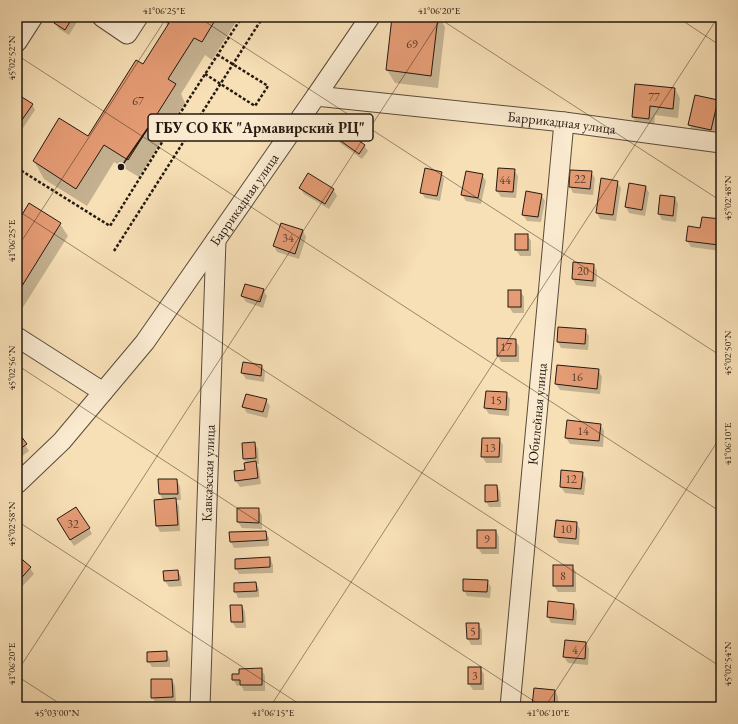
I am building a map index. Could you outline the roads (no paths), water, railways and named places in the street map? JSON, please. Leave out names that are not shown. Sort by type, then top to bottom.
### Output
[{"type":"street","points":[[17,42],[33,17]]},
{"type":"street","points":[[102,17],[127,34],[138,17]]},
{"type":"street","points":[[316,96],[370,17]]},
{"type":"street","name":"Баррикадная улица","points":[[17,484],[62,441],[145,342],[316,96],[564,122],[721,143]]},
{"type":"street","name":"Юбилейная улица","points":[[510,707],[564,122]]},
{"type":"street","name":"Кавказская улица","points":[[200,707],[216,240]]},
{"type":"street","points":[[17,337],[103,392]]},
{"type":"place","name":"ГБУ СО КК \"Армавирский РЦ\"","points":[[121,167]]}]
